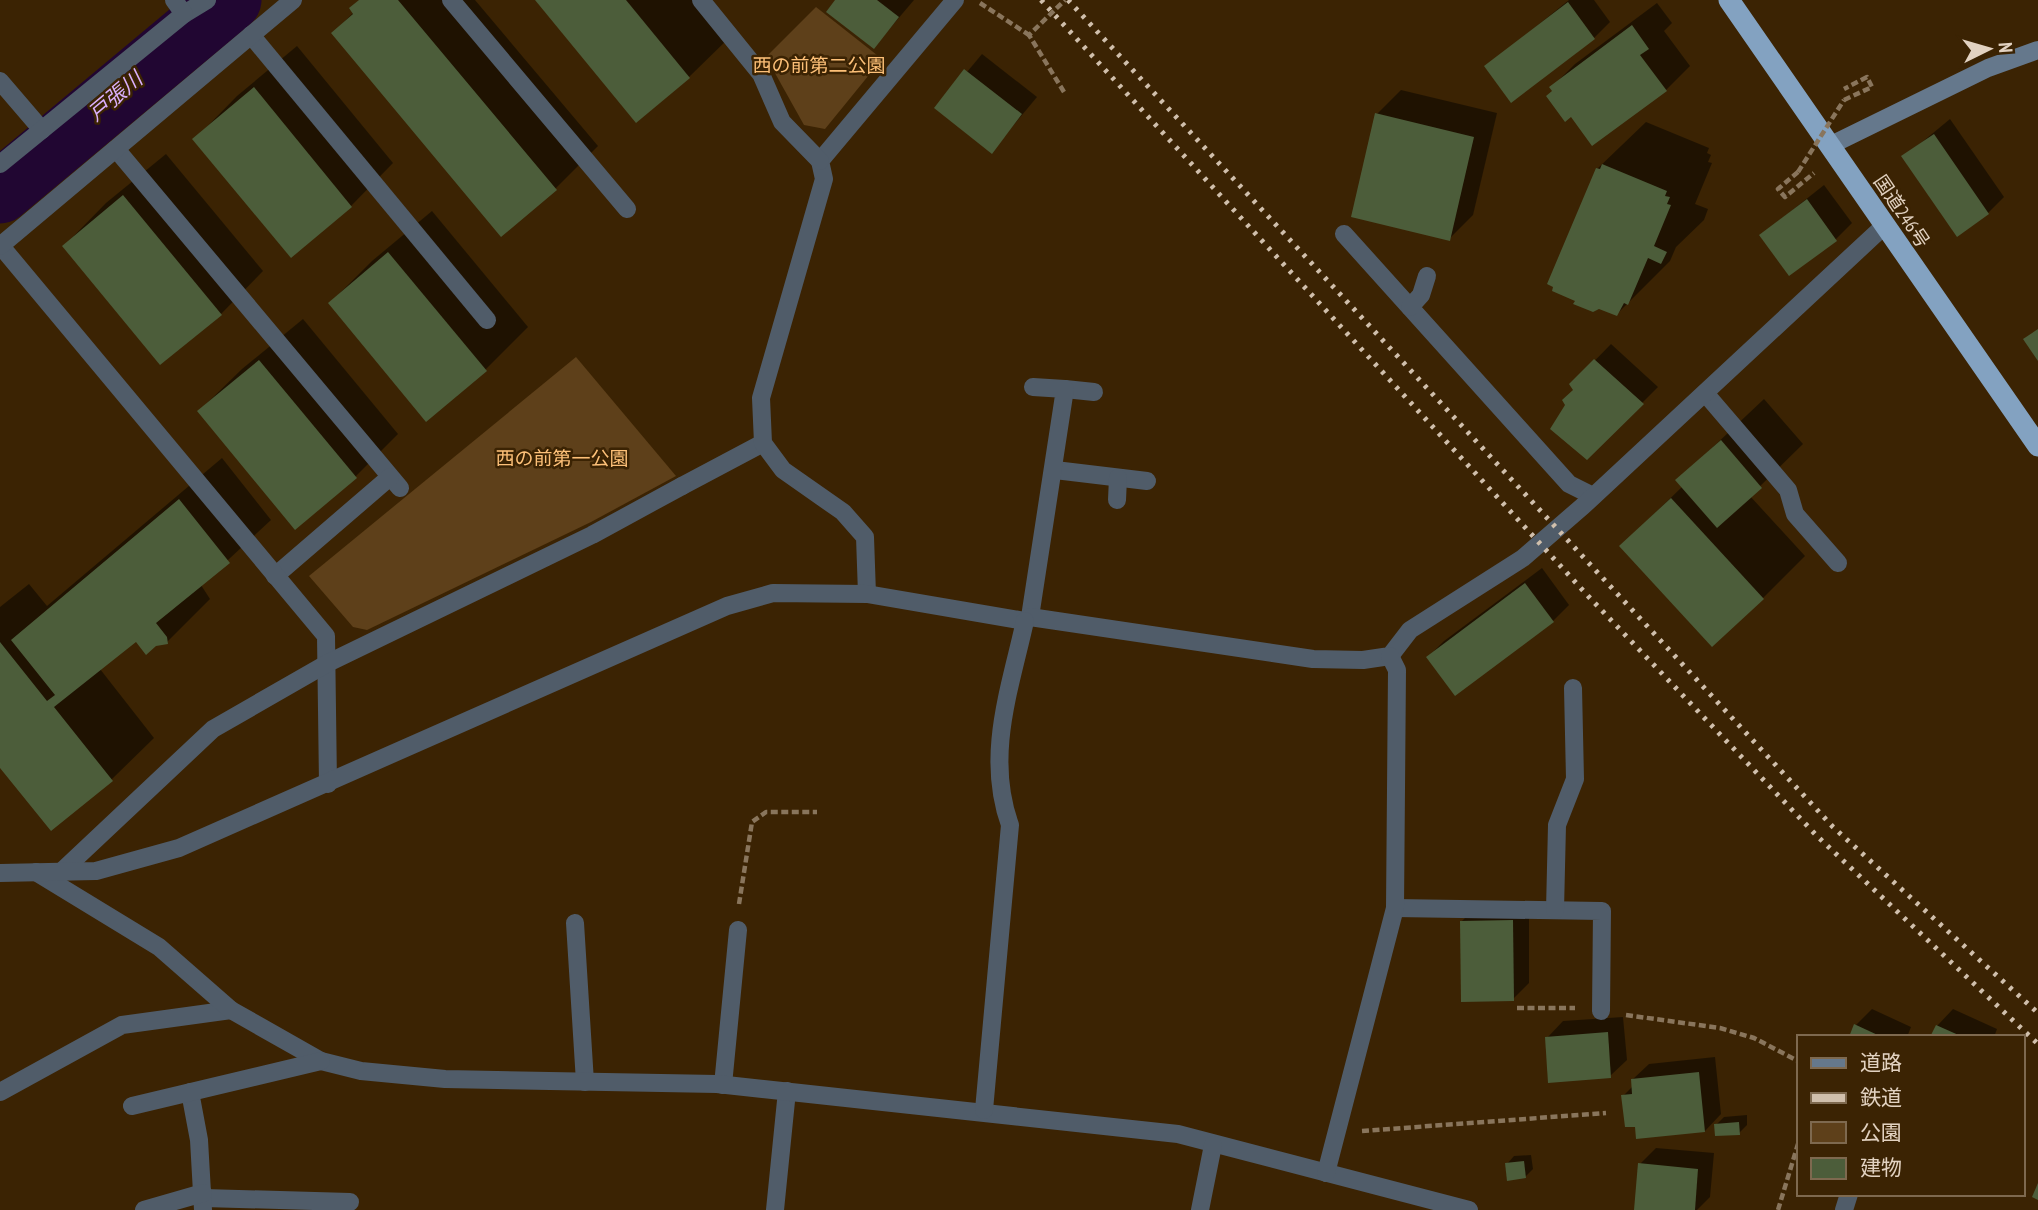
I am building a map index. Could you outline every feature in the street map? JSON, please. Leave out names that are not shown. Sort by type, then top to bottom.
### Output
[{"type":"highway","name":"国道246号","points":[[1729,0],[2038,446]]},
{"type":"street","points":[[0,164],[42,130],[179,7],[207,0]]},
{"type":"street","points":[[293,0],[0,245],[326,636],[328,784]]},
{"type":"street","points":[[451,0],[627,209]]},
{"type":"street","points":[[701,0],[761,74],[782,122],[820,161],[824,179],[761,398],[763,443],[783,470],[843,512],[865,537],[867,594]]},
{"type":"street","points":[[820,161],[955,0]]},
{"type":"street","points":[[251,35],[487,320]]},
{"type":"street","points":[[1831,145],[1988,68],[2038,50]]},
{"type":"street","points":[[0,81],[42,130]]},
{"type":"street","points":[[116,149],[395,482],[275,576]]},
{"type":"street","points":[[0,873],[96,871],[179,848],[727,607],[773,593],[867,594],[1313,659],[1363,660],[1390,656],[1410,630],[1523,558],[1884,226]]},
{"type":"street","points":[[1344,234],[1569,484],[1593,496]]},
{"type":"street","points":[[1409,307],[1421,295],[1427,275]]},
{"type":"street","points":[[1033,387],[1094,392]]},
{"type":"street","points":[[984,1110],[1010,825],[1001,800],[997,744],[1028,619],[1055,470],[1065,390]]},
{"type":"street","points":[[1705,393],[1788,490],[1796,513],[1838,563]]},
{"type":"street","points":[[61,872],[213,729],[328,663],[592,535],[763,443]]},
{"type":"street","points":[[1055,470],[1147,481]]},
{"type":"street","points":[[1117,500],[1118,478]]},
{"type":"street","points":[[1326,1173],[1395,908],[1396,670],[1390,656]]},
{"type":"street","points":[[1555,911],[1557,825],[1575,779],[1573,688]]},
{"type":"street","points":[[36,872],[159,947],[231,1010],[321,1061],[361,1070],[446,1079],[723,1085],[984,1110],[1178,1134],[1469,1210]]},
{"type":"street","points":[[1395,908],[1602,911],[1601,1011]]},
{"type":"street","points":[[575,923],[585,1082]]},
{"type":"street","points":[[723,1085],[738,930]]},
{"type":"street","points":[[0,1092],[122,1025],[231,1010]]},
{"type":"street","points":[[132,1106],[321,1061]]},
{"type":"street","points":[[775,1210],[786,1091]]},
{"type":"street","points":[[190,1092],[199,1140],[203,1200]]},
{"type":"street","points":[[1200,1210],[1213,1145]]},
{"type":"street","points":[[144,1210],[203,1200],[350,1202]]},
{"type":"path","points":[[975,0],[1030,35],[1063,92]]},
{"type":"path","points":[[1030,35],[1065,0]]},
{"type":"path","points":[[1818,170],[1785,197],[1777,189],[1798,172],[1844,100],[1872,87],[1867,77],[1844,89]]},
{"type":"path","points":[[738,930],[737,916],[752,822],[766,812],[817,812]]},
{"type":"path","points":[[1517,1008],[1601,1011],[1720,1028],[1754,1038],[1797,1060]]},
{"type":"path","points":[[1335,1134],[1606,1113]]},
{"type":"path","points":[[1778,1210],[1797,1147]]},
{"type":"green space","name":"西の前第二公園","points":[[816,7],[882,59],[825,129],[804,125],[766,57]]},
{"type":"green space","name":"西の前第一公園","points":[[576,357],[676,476],[591,522],[367,630],[353,627],[309,576]]},
{"type":"building","points":[[359,0],[398,0],[557,190],[501,237],[331,33],[353,14],[349,8]]},
{"type":"building","points":[[535,0],[626,0],[690,78],[636,123]]},
{"type":"building","points":[[835,0],[877,0],[899,17],[874,49],[826,12]]},
{"type":"building","points":[[1568,2],[1595,39],[1511,103],[1484,66]]},
{"type":"building","points":[[1632,25],[1649,49],[1640,55],[1667,91],[1592,146],[1571,117],[1565,122],[1546,96],[1552,91],[1549,87]]},
{"type":"building","points":[[964,69],[1022,114],[992,154],[934,108]]},
{"type":"building","points":[[254,87],[352,207],[291,258],[192,139]]},
{"type":"building","points":[[1375,113],[1474,137],[1450,241],[1351,217]]},
{"type":"building","points":[[1934,134],[1989,214],[1957,237],[1901,156]]},
{"type":"building","points":[[1602,164],[1667,191],[1665,196],[1670,197],[1667,204],[1671,205],[1654,246],[1667,252],[1661,264],[1648,258],[1628,305],[1624,303],[1617,316],[1599,309],[1593,312],[1573,304],[1575,301],[1552,291],[1553,287],[1547,284],[1596,168],[1600,169]]},
{"type":"building","points":[[123,195],[222,315],[160,365],[62,246]]},
{"type":"building","points":[[1807,199],[1837,241],[1789,276],[1759,235]]},
{"type":"building","points":[[388,252],[487,371],[426,422],[328,303]]},
{"type":"building","points":[[2038,329],[2038,361],[2023,339]]},
{"type":"building","points":[[1594,359],[1644,404],[1587,460],[1550,429],[1565,405],[1562,400],[1573,390],[1569,384]]},
{"type":"building","points":[[259,360],[357,478],[295,530],[197,411]]},
{"type":"building","points":[[1721,440],[1762,488],[1717,528],[1675,480]]},
{"type":"building","points":[[1671,498],[1764,599],[1712,647],[1619,546]]},
{"type":"building","points":[[179,499],[230,563],[156,623],[167,637],[168,644],[156,646],[146,655],[136,642],[54,707],[113,781],[51,831],[0,768],[0,642],[47,701],[55,695],[11,640]]},
{"type":"building","points":[[1525,583],[1554,622],[1455,696],[1426,657]]},
{"type":"building","points":[[1513,920],[1514,1001],[1461,1002],[1460,921]]},
{"type":"building","points":[[1854,1024],[1878,1035],[1850,1035]]},
{"type":"building","points":[[1936,1025],[1958,1035],[1931,1035]]},
{"type":"building","points":[[1608,1032],[1611,1078],[1548,1083],[1545,1037]]},
{"type":"building","points":[[1699,1072],[1705,1132],[1636,1139],[1635,1127],[1625,1127],[1621,1095],[1632,1094],[1631,1079]]},
{"type":"building","points":[[1739,1122],[1740,1135],[1715,1136],[1714,1124]]},
{"type":"building","points":[[1524,1161],[1526,1178],[1507,1181],[1505,1163]]},
{"type":"building","points":[[1638,1163],[1698,1169],[1695,1210],[1634,1210]]},
{"type":"building","points":[[2038,1183],[2038,1200],[2032,1197]]},
{"type":"waterway","name":"戸張川","points":[[0,192],[230,0]]},
{"type":"railway","points":[[1041,0],[1589,597],[1817,836],[2038,1044]]},
{"type":"railway","points":[[1068,0],[1833,827],[2038,1013]]}]
